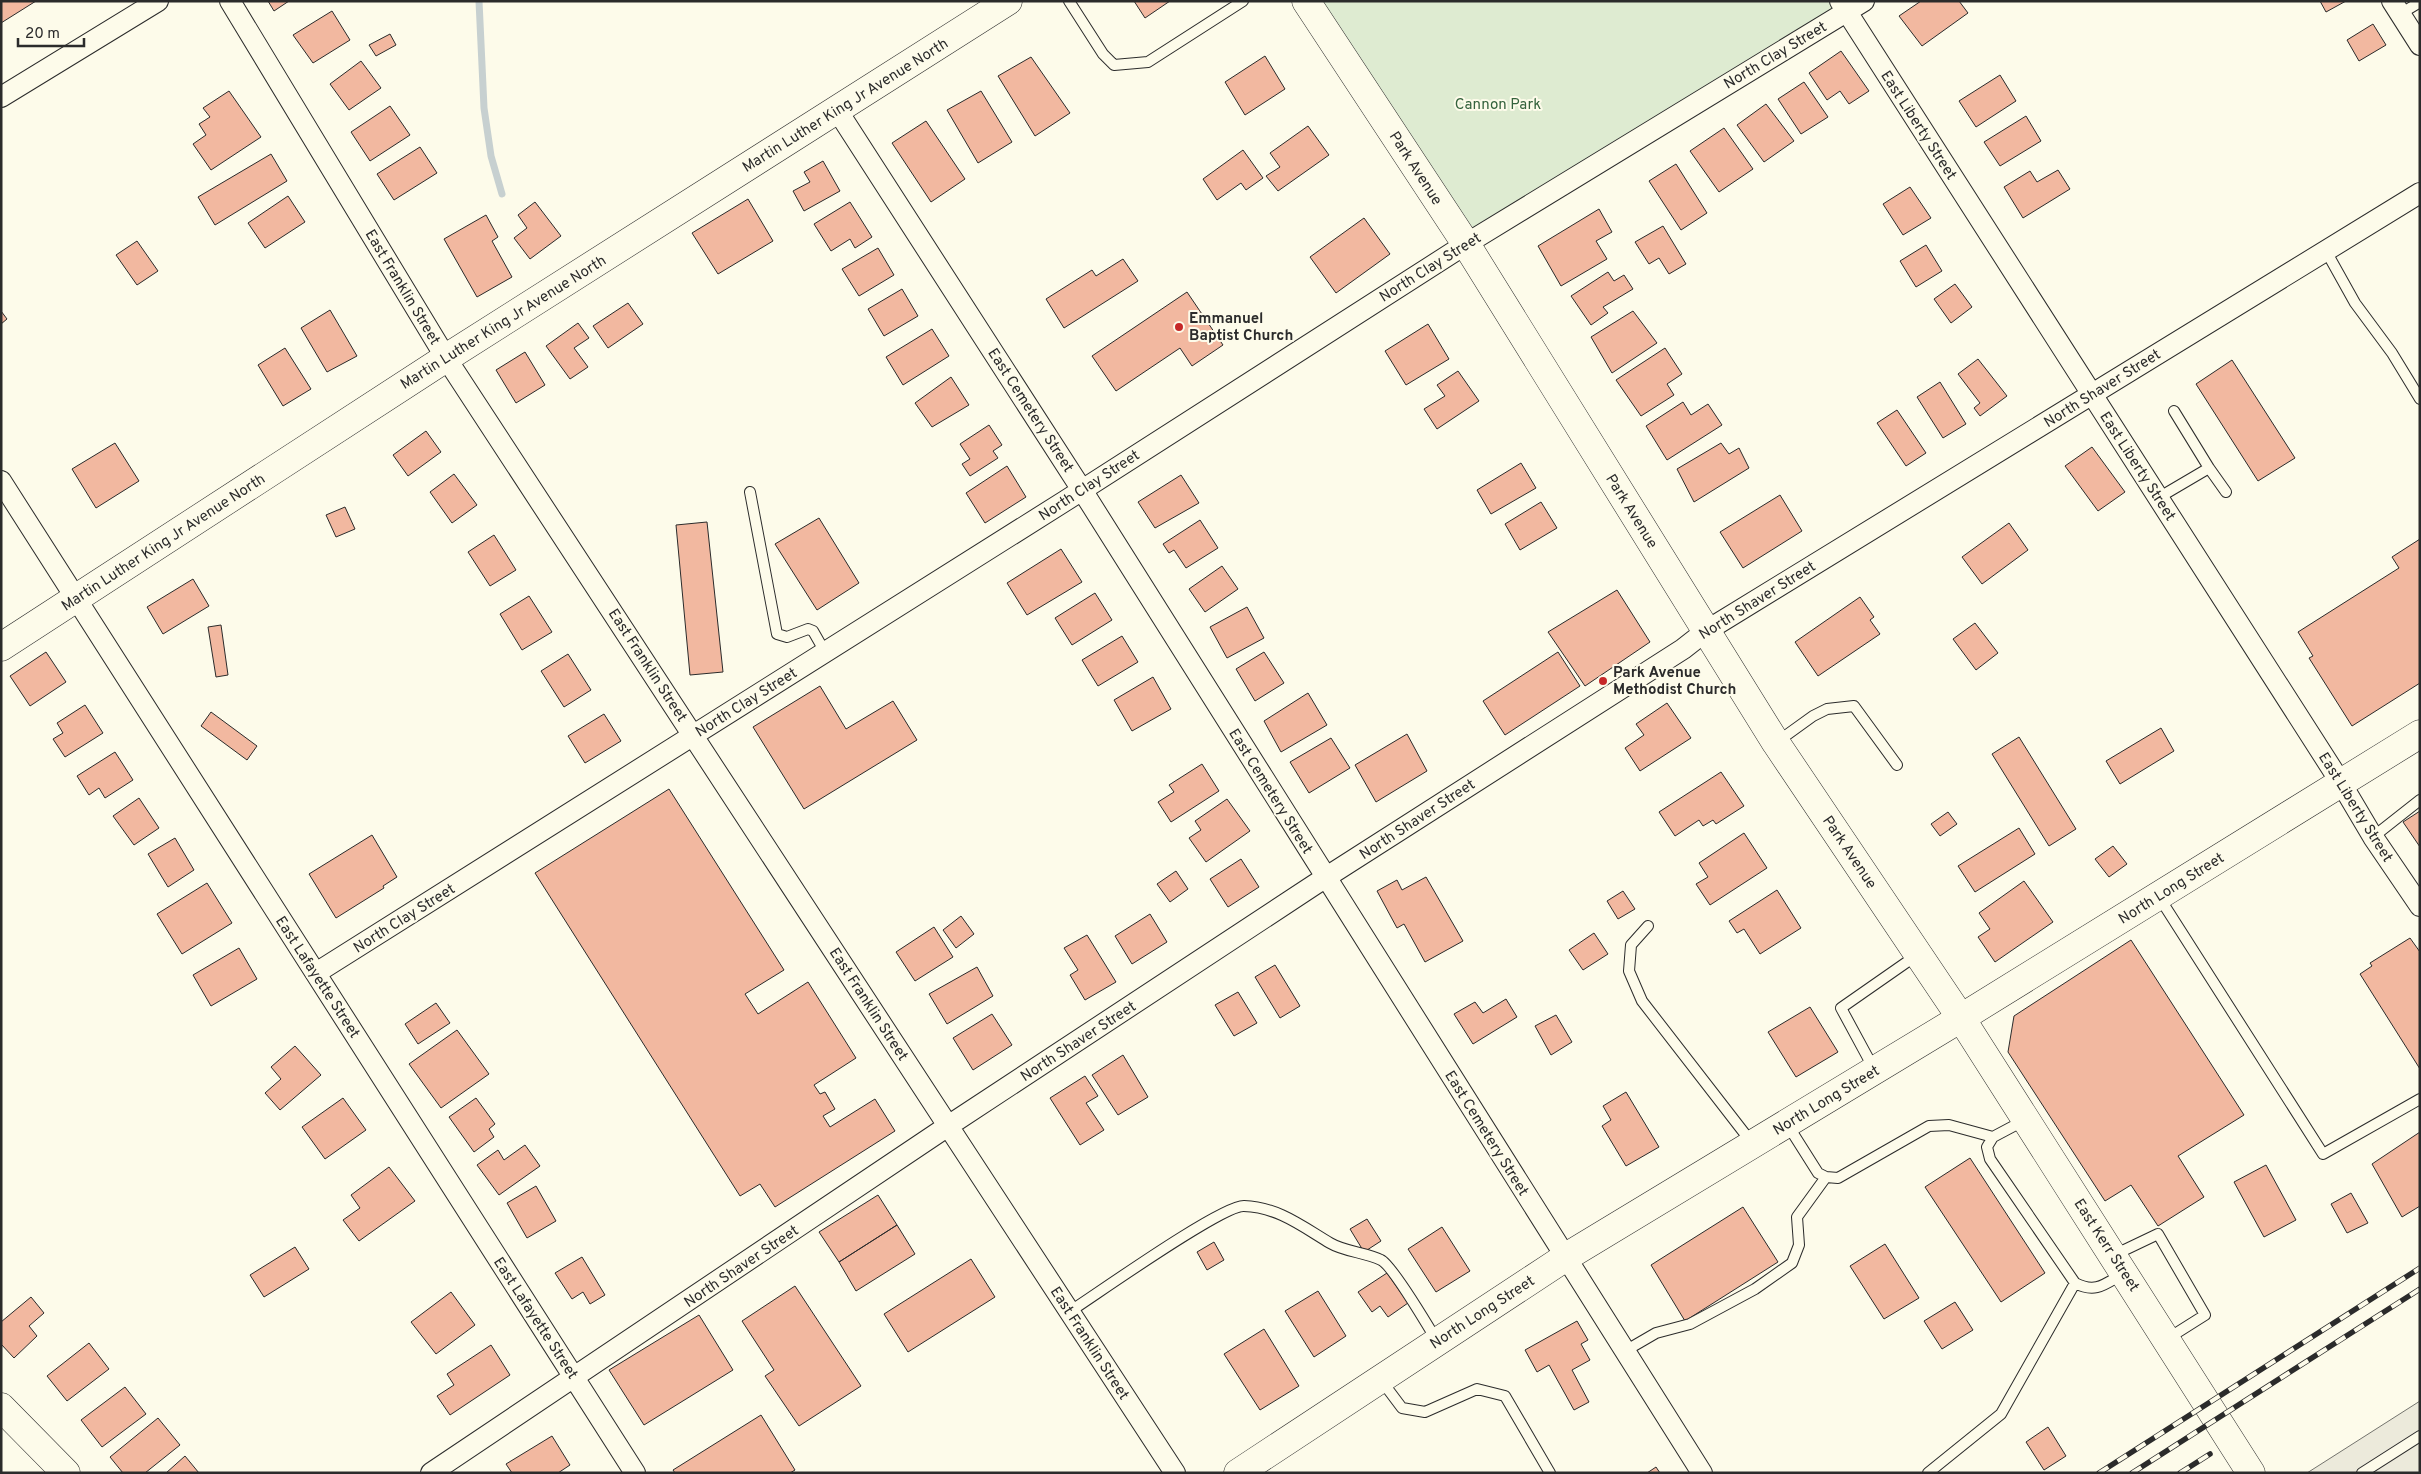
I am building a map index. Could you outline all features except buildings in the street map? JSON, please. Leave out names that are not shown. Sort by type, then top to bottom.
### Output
[{"type":"street","points":[[1,97],[158,1]]},
{"type":"street","name":"East Franklin Street","points":[[230,1],[446,358],[694,734],[1175,1473]]},
{"type":"street","name":"Martin Luther King Jr Avenue North","points":[[1,647],[446,358],[1008,1]]},
{"type":"street","name":"Park Avenue","points":[[1306,1],[1466,244],[1776,743],[1961,1018]]},
{"type":"street","name":"North Clay Street","points":[[316,973],[1843,7],[1864,1]]},
{"type":"street","name":"East Liberty Street","points":[[1843,7],[2341,783],[2373,837],[2420,906]]},
{"type":"street","points":[[2396,8],[2420,45]]},
{"type":"street","name":"East Cemetery Street","points":[[837,110],[1082,490],[1702,1473]]},
{"type":"street","name":"North Shaver Street","points":[[431,1473],[948,1126],[1325,878],[1675,654],[1706,631],[2420,193]]},
{"type":"street","name":"East Lafayette Street","points":[[1,481],[634,1473]]},
{"type":"street","name":"North Long Street","points":[[1238,1473],[1566,1257],[1961,1018],[2420,734]]},
{"type":"street","name":"East Kerr Street","points":[[1961,1018],[2251,1473]]},
{"type":"street","points":[[1,1407],[66,1473]]},
{"type":"lane","points":[[1069,1],[1103,54],[1114,65],[1148,62],[1243,1]]},
{"type":"lane","points":[[2396,8],[2420,2]]},
{"type":"lane","points":[[2326,251],[2355,303],[2392,353],[2420,399]]},
{"type":"lane","points":[[2174,411],[2226,492]]},
{"type":"lane","points":[[2158,498],[2209,468]]},
{"type":"lane","points":[[750,492],[777,634],[787,637],[808,629],[813,631],[825,652]]},
{"type":"lane","points":[[1776,743],[1827,709],[1854,706],[1896,764]]},
{"type":"lane","points":[[2373,837],[2420,800]]},
{"type":"lane","points":[[2158,896],[2323,1154],[2420,1099]]},
{"type":"lane","points":[[1648,926],[1631,945],[1629,971],[1642,1001],[1753,1144]]},
{"type":"lane","points":[[1875,1070],[1840,1008],[1919,954]]},
{"type":"lane","points":[[2026,1119],[1993,1137],[1987,1147],[1990,1159],[2074,1283],[2088,1290],[2099,1287],[2119,1264],[2158,1234],[2205,1315],[2167,1339]]},
{"type":"lane","points":[[1787,1124],[1818,1173],[1826,1177],[1838,1178],[1929,1126],[1949,1125],[1993,1137]]},
{"type":"lane","points":[[1625,1351],[1656,1333],[1690,1324],[1755,1289],[1792,1263],[1799,1245],[1797,1216],[1826,1177]]},
{"type":"lane","points":[[1069,1312],[1215,1217],[1242,1206],[1268,1209],[1295,1221],[1333,1245],[1383,1261],[1438,1341]]},
{"type":"lane","points":[[1928,1473],[2001,1414],[2074,1283]]},
{"type":"lane","points":[[1380,1379],[1402,1408],[1425,1412],[1477,1389],[1505,1396],[1550,1473]]},
{"type":"lane","points":[[2362,1473],[2420,1436]]},
{"type":"green space","name":"Cannon Park","points":[[1306,1],[1840,1],[1847,12],[1466,244]]},
{"type":"shaded area","points":[[2420,1401],[2420,1473],[2307,1473]]},
{"type":"waterway","points":[[479,1],[484,108],[491,156],[502,194]]},
{"type":"railway","points":[[2099,1473],[2420,1268]]},
{"type":"railway","points":[[2132,1473],[2420,1289]]},
{"type":"railway","points":[[2180,1473],[2210,1454]]},
{"type":"place","name":"Emmanuel Baptist Church","points":[[1179,327]]},
{"type":"place","name":"Park Avenue Methodist Church","points":[[1603,681]]}]
